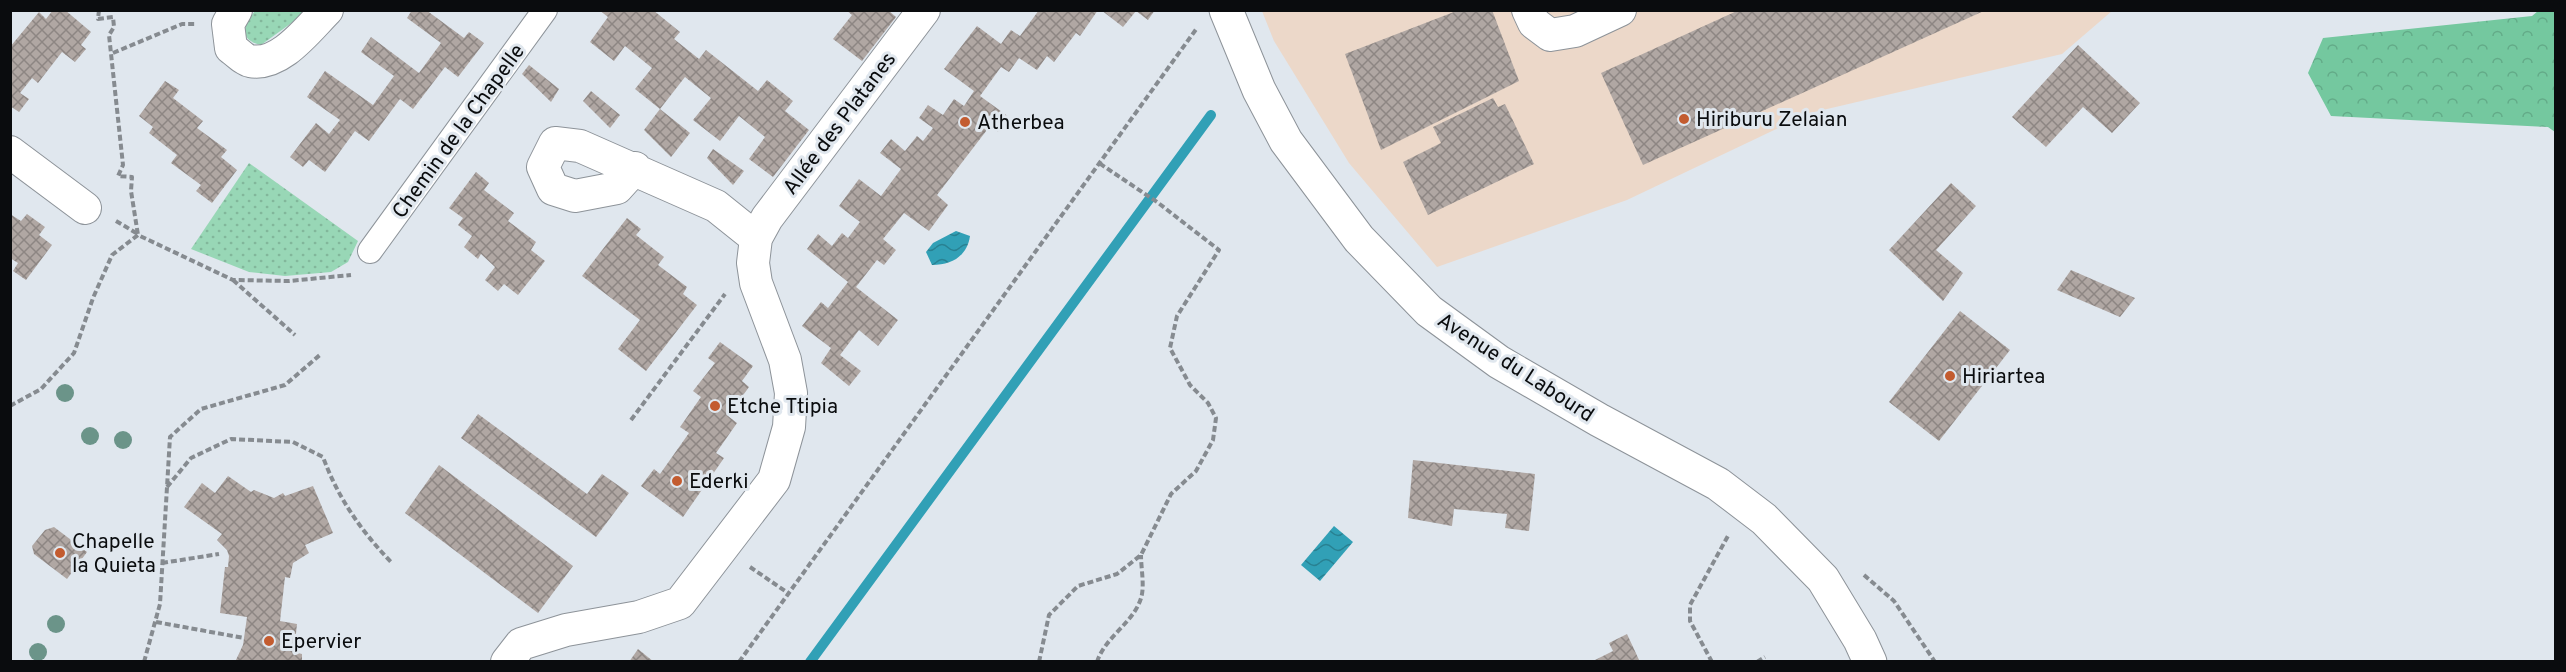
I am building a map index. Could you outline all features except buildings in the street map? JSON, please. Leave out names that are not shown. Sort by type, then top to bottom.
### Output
[{"type":"street","points":[[232,17],[231,48],[249,61],[268,61],[292,45],[327,10]]},
{"type":"street","name":"Chemin de la Chapelle","points":[[369,251],[545,10]]},
{"type":"street","name":"Allée des Platanes","points":[[507,662],[521,644],[566,630],[639,617],[680,603],[774,480],[789,427],[792,393],[785,360],[756,278],[753,262],[756,238],[767,218],[924,10]]},
{"type":"street","points":[[1528,10],[1534,23],[1550,34],[1575,31],[1620,10]]},
{"type":"street","name":"Avenue du Labourd","points":[[1214,16],[1286,141],[1359,239],[1429,311],[1499,362],[1599,420],[1718,484],[1764,519],[1822,579],[1860,639],[1870,662]]},
{"type":"street","points":[[10,153],[85,208]]},
{"type":"street","points":[[635,168],[716,206],[756,238]]},
{"type":"path","points":[[99,10],[98,19],[113,17],[114,27],[109,35],[123,165],[118,176],[132,177],[131,191],[138,235]]},
{"type":"path","points":[[739,662],[1099,163],[1214,16]]},
{"type":"path","points":[[112,53],[182,24],[232,17]]},
{"type":"path","points":[[1039,662],[1049,615],[1078,586],[1117,574],[1141,555],[1171,494],[1196,471],[1212,440],[1216,418],[1208,403],[1190,385],[1170,348],[1177,316],[1219,250],[1157,202],[1099,163]]},
{"type":"path","points":[[138,235],[233,280],[295,335]]},
{"type":"path","points":[[10,406],[41,389],[74,353],[93,298],[112,255],[138,235]]},
{"type":"path","points":[[233,280],[289,281],[350,276],[369,251]]},
{"type":"path","points":[[631,420],[732,285],[756,278]]},
{"type":"path","points":[[144,662],[160,604],[170,437],[201,409],[285,385],[321,354]]},
{"type":"path","points":[[167,487],[191,458],[231,439],[293,442],[322,457],[335,489],[358,525],[392,563]]},
{"type":"path","points":[[10,477],[10,488]]},
{"type":"path","points":[[1712,662],[1690,621],[1690,605],[1734,524]]},
{"type":"path","points":[[722,548],[788,593]]},
{"type":"path","points":[[162,563],[219,554]]},
{"type":"path","points":[[1097,662],[1101,649],[1127,622],[1142,595],[1141,555]]},
{"type":"path","points":[[1861,572],[1894,602],[1935,662]]},
{"type":"path","points":[[156,622],[244,638]]},
{"type":"path","points":[[1757,662],[1765,657]]},
{"type":"shaded area","points":[[1262,11],[2112,11],[2062,54],[1810,113],[1627,200],[1437,267],[1349,163],[1274,41]]},
{"type":"green space","points":[[255,11],[308,11],[261,45],[249,40],[245,31]]},
{"type":"green space","points":[[2538,11],[2555,11],[2555,132],[2548,127],[2331,116],[2308,73],[2323,38],[2532,16]]},
{"type":"green space","points":[[249,163],[358,241],[348,262],[331,272],[285,276],[249,272],[191,249]]},
{"type":"water","points":[[956,231],[970,236],[966,249],[952,261],[932,265],[926,252],[933,243]]},
{"type":"water","points":[[1334,526],[1353,542],[1320,581],[1301,565]]},
{"type":"waterway","points":[[810,662],[1211,115]]},
{"type":"place","name":"Hiriburu Zelaian","points":[[1684,119]]},
{"type":"place","name":"Atherbea","points":[[965,122]]},
{"type":"place","name":"Hiriartea","points":[[1950,376]]},
{"type":"place","name":"Etche Ttipia","points":[[715,406]]},
{"type":"place","name":"Ederki","points":[[677,481]]},
{"type":"place","name":"Chapelle la Quieta","points":[[60,553]]},
{"type":"place","name":"Epervier","points":[[269,641]]}]
